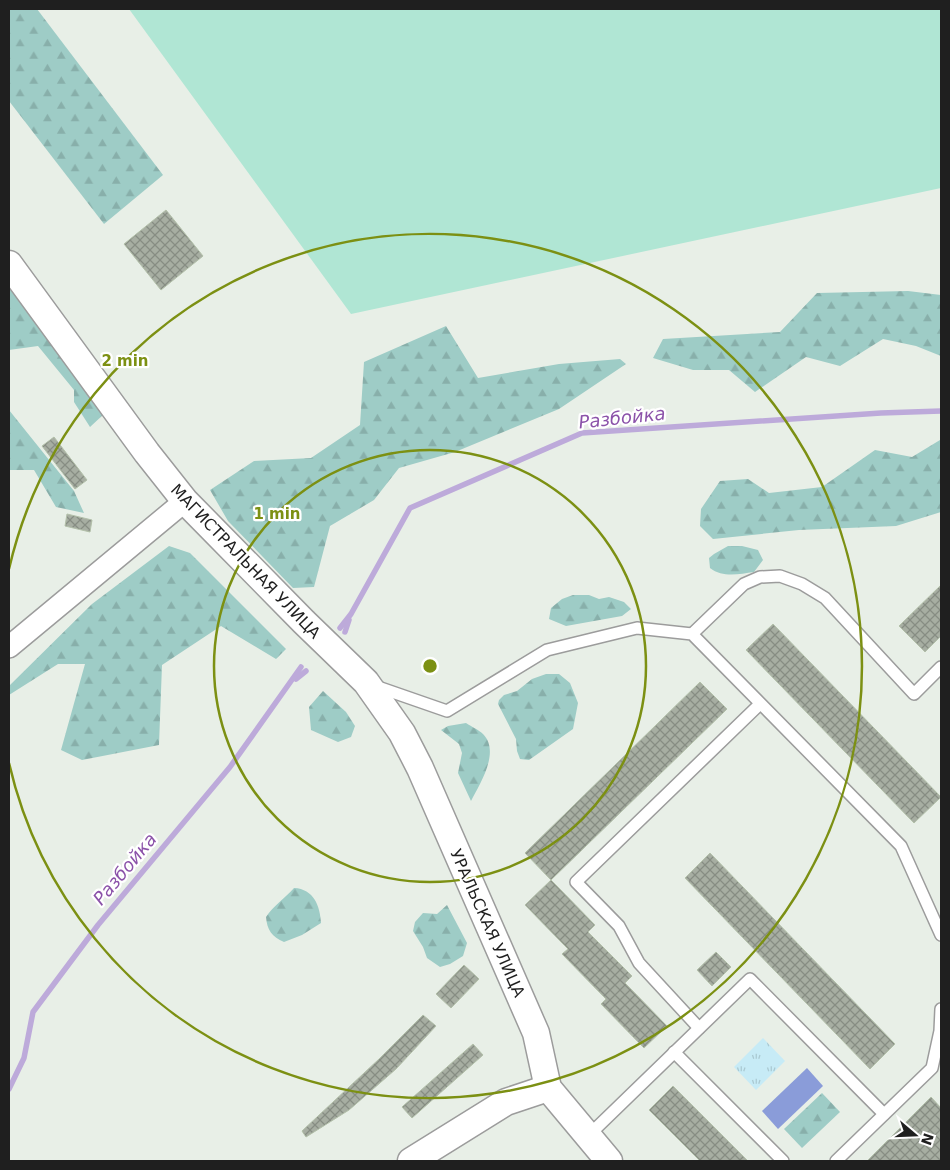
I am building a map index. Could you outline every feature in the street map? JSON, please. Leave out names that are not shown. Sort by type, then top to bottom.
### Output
[{"type":"street","name":"МАГИСТРАЛЬНАЯ УЛИЦА","points":[[9,264],[147,453],[185,501],[366,682]]},
{"type":"street","points":[[9,646],[185,501]]},
{"type":"street","name":"УРАЛЬСКАЯ УЛИЦА","points":[[366,682],[402,733],[420,768],[536,1033],[548,1088],[609,1161]]},
{"type":"street","points":[[411,1161],[506,1102],[548,1088]]},
{"type":"lane","points":[[692,634],[744,584],[760,577],[780,576],[802,584],[825,598],[914,694],[941,667]]},
{"type":"lane","points":[[366,682],[448,710],[547,650],[637,628],[692,634],[901,846],[941,935]]},
{"type":"lane","points":[[700,1028],[639,963],[619,926],[576,882],[760,704]]},
{"type":"lane","points":[[588,1136],[750,979],[884,1114]]},
{"type":"lane","points":[[836,1161],[932,1068],[940,1031],[941,1009]]},
{"type":"lane","points":[[674,1052],[783,1161]]},
{"type":"green space","points":[[9,9],[37,9],[163,175],[104,224],[9,101]]},
{"type":"green space","points":[[129,9],[941,9],[941,188],[351,314]]},
{"type":"green space","points":[[9,283],[104,414],[90,427],[74,402],[74,390],[38,346],[9,350]]},
{"type":"green space","points":[[908,291],[941,295],[941,356],[916,346],[883,339],[840,366],[806,357],[755,392],[729,370],[693,370],[653,358],[663,339],[780,332],[817,293]]},
{"type":"green space","points":[[446,326],[478,378],[559,364],[620,359],[626,364],[559,409],[455,452],[399,468],[374,500],[330,526],[314,587],[293,588],[228,521],[210,490],[254,461],[311,458],[360,425],[364,362]]},
{"type":"green space","points":[[9,410],[74,491],[84,513],[56,507],[34,470],[9,470]]},
{"type":"green space","points":[[940,440],[941,512],[896,526],[799,530],[713,539],[700,526],[701,509],[720,481],[748,479],[769,493],[822,487],[875,450],[912,457]]},
{"type":"green space","points":[[169,546],[190,553],[286,649],[276,659],[221,626],[162,665],[159,745],[82,760],[61,750],[85,664],[58,664],[9,695],[9,686],[92,604]]},
{"type":"green space","points":[[728,546],[742,546],[758,550],[763,560],[754,572],[726,574],[710,568],[709,558]]},
{"type":"green space","points":[[573,595],[589,595],[599,599],[609,597],[624,602],[631,609],[622,616],[566,626],[549,619],[551,608],[562,599]]},
{"type":"green space","points":[[546,674],[559,674],[570,683],[578,703],[573,729],[529,760],[520,759],[516,739],[498,704],[499,700],[504,695],[517,691],[532,679]]},
{"type":"green space","points":[[323,691],[346,712],[355,726],[351,737],[338,742],[311,730],[309,707]]},
{"type":"green space","points":[[466,723],[483,734],[488,741],[490,750],[487,768],[471,801],[458,773],[462,753],[459,744],[441,730],[448,726]]},
{"type":"green space","points":[[294,888],[307,891],[315,899],[321,923],[302,935],[284,942],[276,938],[271,932],[266,917]]},
{"type":"green space","points":[[447,905],[467,943],[463,956],[450,964],[440,967],[427,958],[423,947],[413,931],[415,922],[423,913],[437,914]]},
{"type":"green space","points":[[763,1038],[785,1061],[756,1090],[734,1067]]},
{"type":"green space","points":[[822,1093],[840,1112],[802,1148],[784,1129]]},
{"type":"shaded area","points":[[807,1068],[823,1086],[778,1129],[762,1111]]},
{"type":"building","points":[[166,210],[203,256],[161,290],[124,244]]},
{"type":"building","points":[[54,437],[87,480],[75,489],[42,446]]},
{"type":"building","points":[[67,514],[92,520],[90,532],[65,526]]},
{"type":"building","points":[[941,585],[941,636],[925,652],[899,626]]},
{"type":"building","points":[[773,624],[941,797],[914,823],[746,650]]},
{"type":"building","points":[[700,682],[727,709],[551,880],[525,853]]},
{"type":"building","points":[[710,853],[895,1044],[870,1069],[685,878]]},
{"type":"building","points":[[551,880],[595,925],[588,932],[632,976],[625,983],[667,1026],[644,1048],[601,1004],[606,999],[562,954],[568,949],[525,905]]},
{"type":"building","points":[[716,952],[731,967],[712,986],[697,970]]},
{"type":"building","points":[[464,965],[479,979],[451,1008],[436,994]]},
{"type":"building","points":[[423,1015],[436,1026],[396,1069],[349,1110],[306,1137],[302,1131]]},
{"type":"building","points":[[473,1044],[483,1055],[412,1118],[402,1107]]},
{"type":"building","points":[[673,1086],[748,1161],[700,1161],[649,1110]]},
{"type":"building","points":[[931,1097],[941,1108],[941,1161],[867,1161]]},
{"type":"waterway","name":"Разбойка","points":[[340,628],[351,614],[410,508],[582,433],[881,413],[941,411]]},
{"type":"waterway","name":"Разбойка","points":[[345,632],[349,620]]},
{"type":"waterway","name":"Разбойка","points":[[9,1089],[24,1058],[33,1012],[98,925],[230,767],[301,667]]},
{"type":"waterway","name":"Разбойка","points":[[296,679],[306,671]]}]
